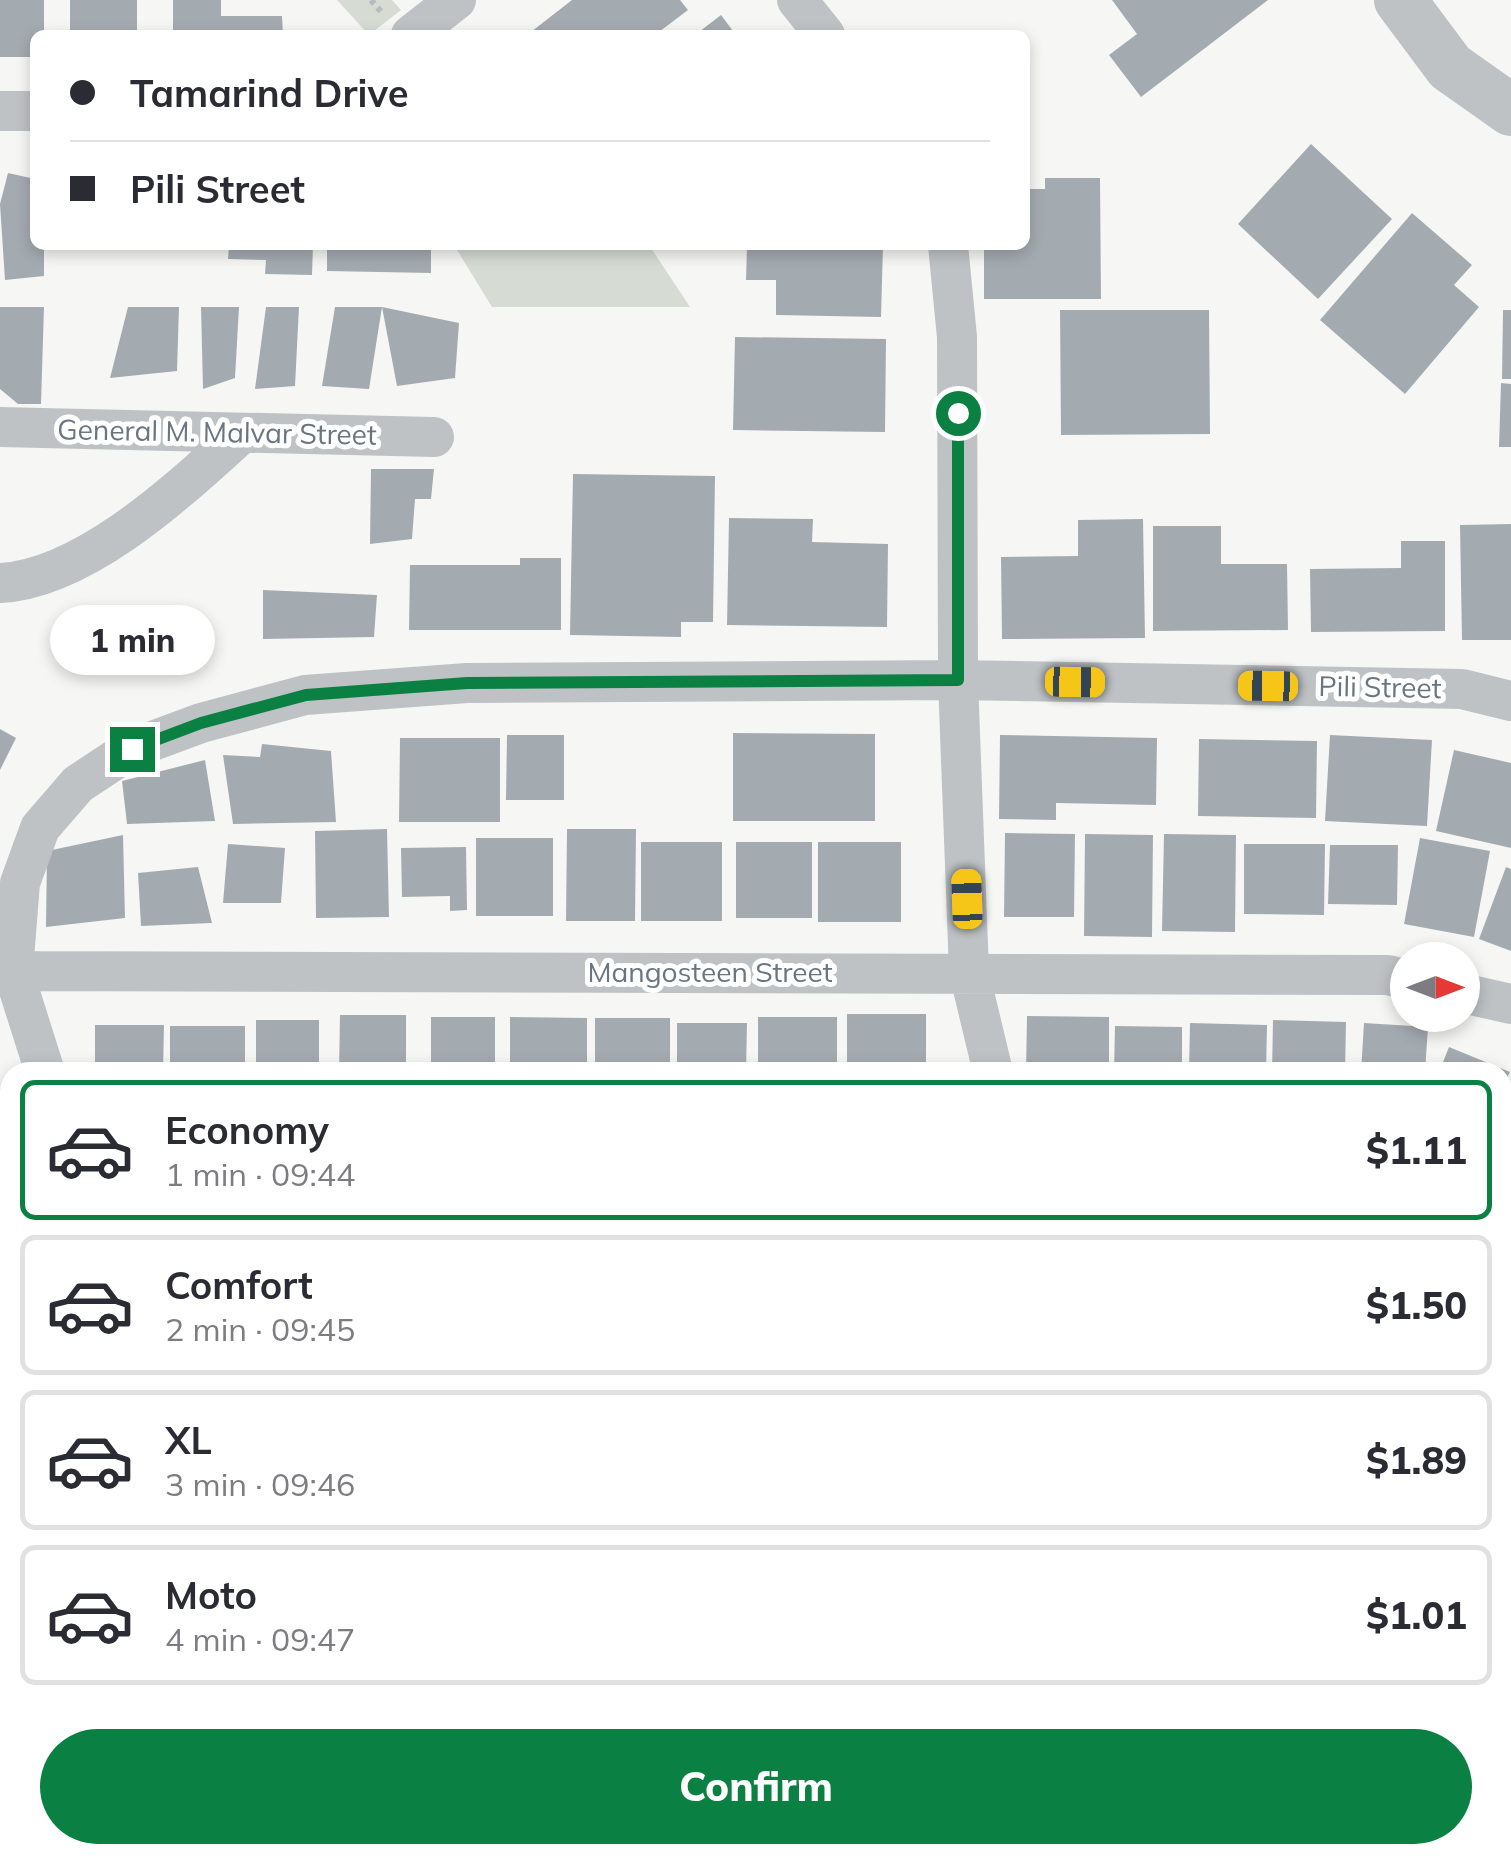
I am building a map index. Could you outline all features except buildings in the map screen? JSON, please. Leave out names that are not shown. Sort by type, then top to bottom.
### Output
[{"type":"street","points":[[417,30],[456,0]]},
{"type":"street","points":[[797,0],[821,30]]},
{"type":"street","points":[[1400,0],[1450,67],[1511,110]]},
{"type":"street","points":[[0,112],[30,111]]},
{"type":"street","points":[[948,250],[957,336],[958,680],[970,972],[991,1062]]},
{"type":"street","name":"General M. Malvar Street","points":[[0,427],[434,437]]},
{"type":"street","points":[[0,583],[45,575],[77,561],[182,487],[241,434]]},
{"type":"street","name":"Pili Street","points":[[42,1062],[13,971],[20,884],[40,828],[78,784],[132,749],[201,723],[306,695],[467,683],[958,680],[1462,689],[1511,701]]},
{"type":"street","name":"Mangosteen Street","points":[[13,971],[1390,976]]},
{"type":"street","points":[[1480,997],[1511,1004]]},
{"type":"street","points":[[276,1864],[580,1864]]},
{"type":"shaded area","points":[[337,0],[392,0],[401,10],[375,30],[364,30]]},
{"type":"shaded area","points":[[457,250],[652,250],[690,307],[492,307]]},
{"type":"route","points":[[132,749],[201,723],[306,695],[467,683],[958,680],[958,413]]}]
